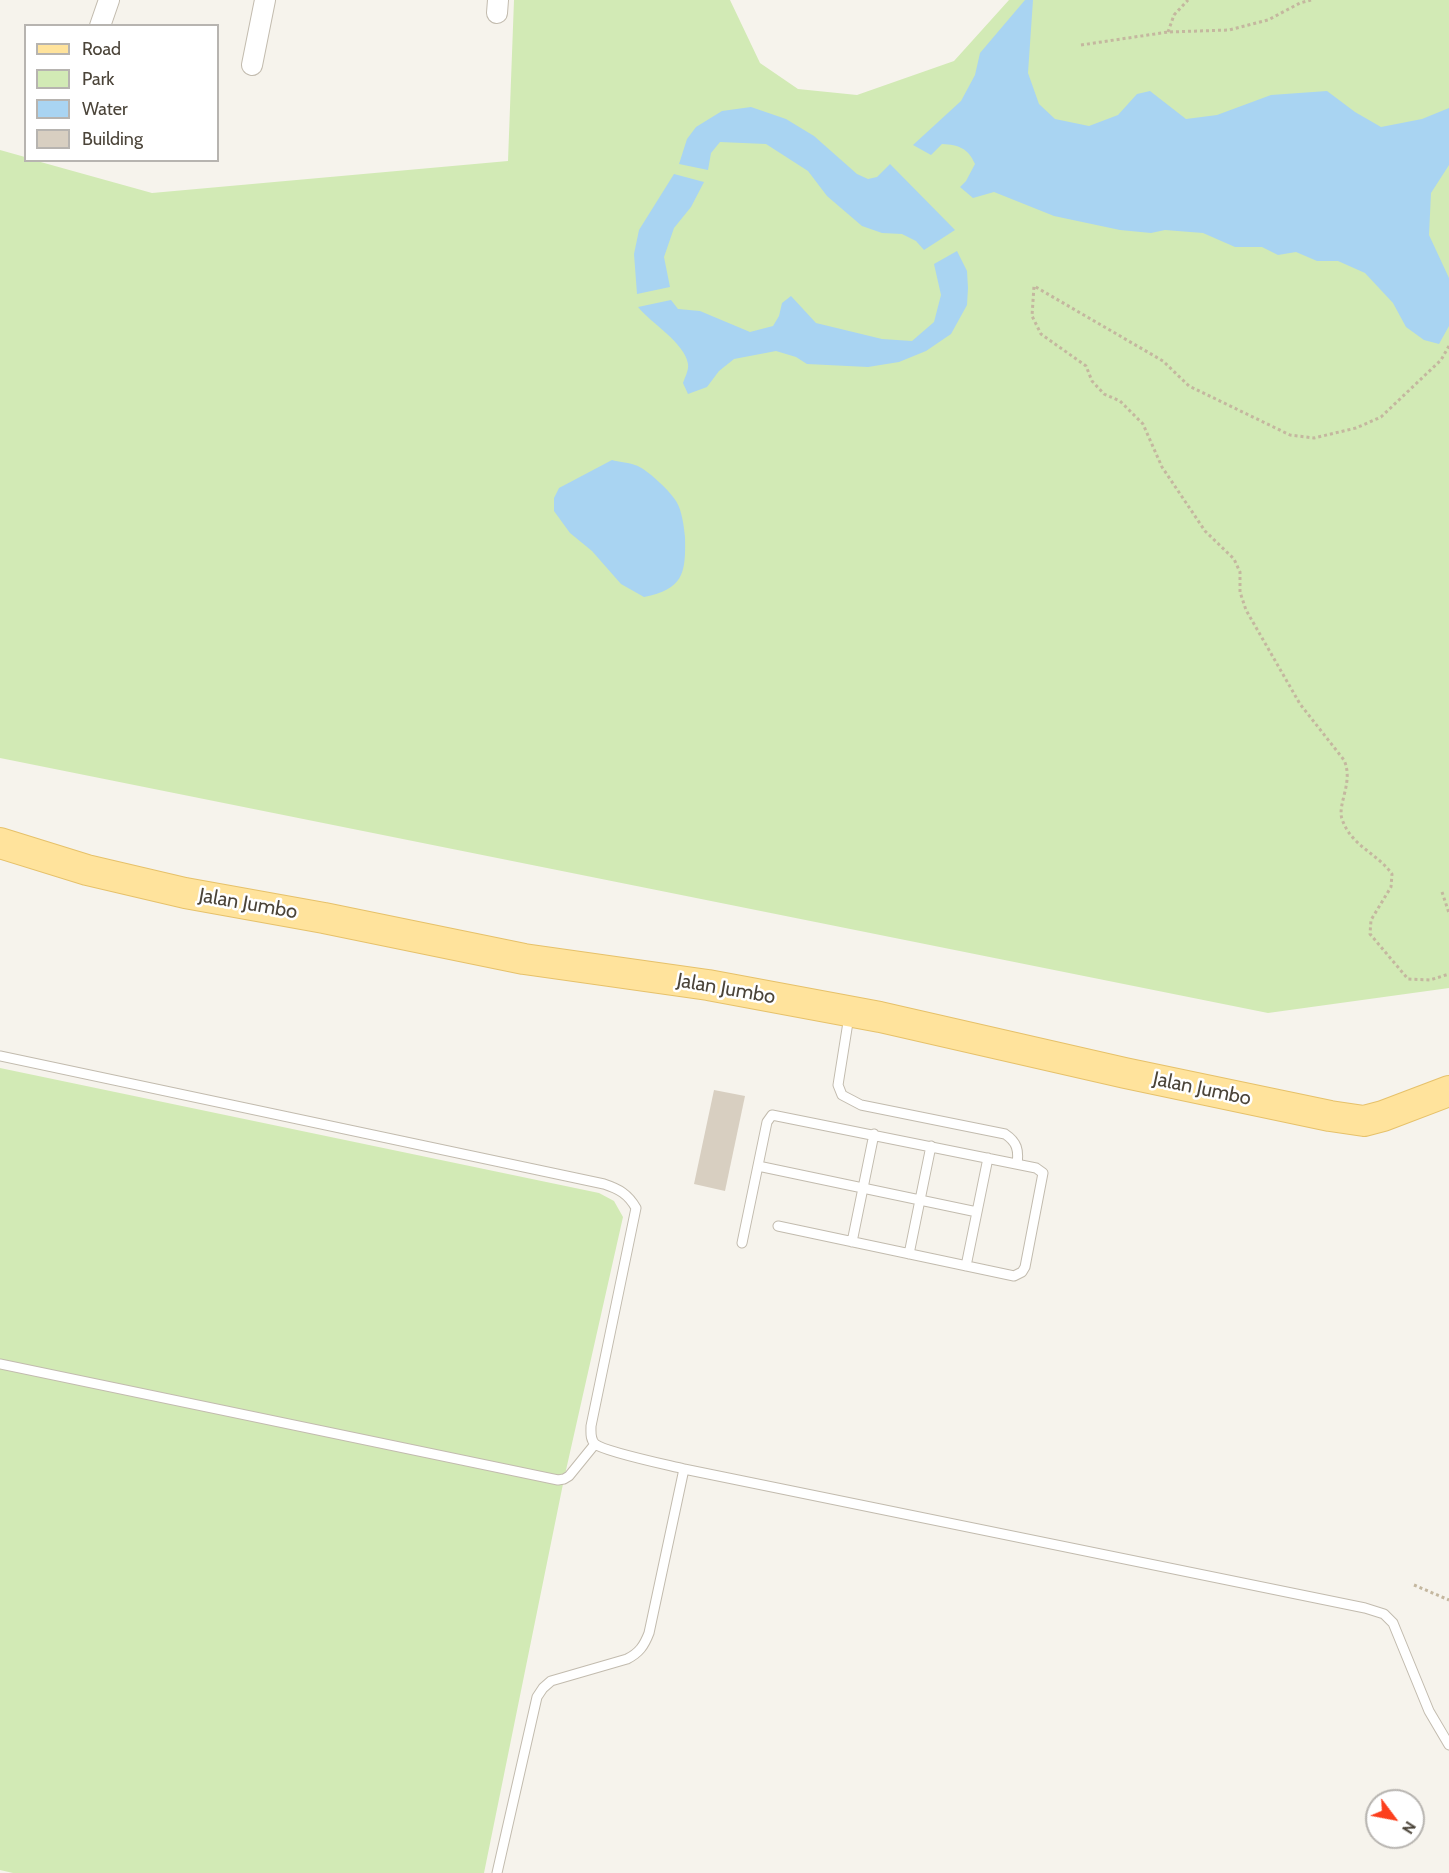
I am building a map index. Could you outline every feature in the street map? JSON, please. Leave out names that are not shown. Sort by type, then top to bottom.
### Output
[{"type":"main road","name":"Jalan Jumbo","points":[[0,843],[87,870],[185,892],[524,959],[708,985],[849,1011],[994,1041],[1229,1095],[1358,1121],[1383,1116],[1449,1091]]},
{"type":"street","points":[[101,24],[109,0]]},
{"type":"street","points":[[252,65],[265,0]]},
{"type":"lane","points":[[849,1011],[838,1085],[842,1095],[861,1105],[1005,1134],[1013,1139],[1017,1147],[1017,1164]]},
{"type":"lane","points":[[0,1056],[604,1184],[620,1190],[631,1198],[636,1208],[591,1426],[590,1436],[595,1443],[612,1450],[684,1469],[1384,1614],[1393,1623],[1429,1711],[1449,1745]]},
{"type":"lane","points":[[742,1243],[767,1122],[772,1114],[1036,1168],[1043,1173],[1025,1267],[1022,1272],[1014,1276],[778,1226]]},
{"type":"lane","points":[[852,1242],[874,1134]]},
{"type":"lane","points":[[909,1254],[931,1146]]},
{"type":"lane","points":[[966,1266],[988,1158]]},
{"type":"lane","points":[[758,1166],[977,1212]]},
{"type":"lane","points":[[0,1364],[558,1480],[569,1476],[595,1443]]},
{"type":"lane","points":[[497,1873],[537,1697],[551,1681],[627,1659],[637,1654],[644,1646],[649,1633],[684,1469]]},
{"type":"path","points":[[1168,32],[1174,15],[1188,0]]},
{"type":"path","points":[[1082,45],[1168,32],[1229,30],[1268,20],[1311,0]]},
{"type":"path","points":[[1449,346],[1441,360],[1381,417],[1356,428],[1314,438],[1290,435],[1189,386],[1163,361],[1034,286],[1032,316],[1041,334],[1086,366],[1092,381],[1104,394],[1120,401],[1143,424],[1162,467],[1205,531],[1233,559],[1240,572],[1240,592],[1246,610],[1300,704],[1344,760],[1348,769],[1341,817],[1362,849],[1386,865],[1392,874],[1391,886],[1371,920],[1370,934],[1408,979],[1430,980],[1449,974]]},
{"type":"path","points":[[1442,892],[1449,913]]},
{"type":"path","points":[[1414,1585],[1449,1600]]},
{"type":"green space","points":[[514,0],[730,0],[760,63],[798,89],[857,95],[954,61],[1009,0],[1449,0],[1449,988],[1268,1013],[0,758],[0,150],[24,157],[24,162],[41,162],[152,193],[508,161]]},
{"type":"green space","points":[[0,1068],[599,1193],[614,1201],[623,1217],[564,1479],[484,1873],[13,1873],[0,1870]]},
{"type":"water","points":[[1025,0],[1033,0],[1028,73],[1039,104],[1055,119],[1089,126],[1118,115],[1137,94],[1150,91],[1186,119],[1217,115],[1271,95],[1327,91],[1355,112],[1381,127],[1422,119],[1449,108],[1449,165],[1431,193],[1429,235],[1449,278],[1449,326],[1439,344],[1424,340],[1406,327],[1393,303],[1365,273],[1338,261],[1317,261],[1296,252],[1278,255],[1262,247],[1235,247],[1203,233],[1165,230],[1151,233],[1120,230],[1054,216],[994,192],[973,198],[960,187],[975,164],[966,151],[953,145],[942,144],[931,155],[913,145],[961,101],[975,75],[980,53]]},
{"type":"water","points":[[751,107],[786,119],[814,136],[857,174],[868,179],[877,177],[890,164],[955,230],[924,250],[916,241],[902,234],[882,233],[862,226],[827,196],[808,171],[766,144],[720,142],[711,153],[708,170],[679,164],[687,139],[696,127],[722,111]]},
{"type":"water","points":[[674,174],[704,182],[691,207],[674,228],[664,257],[670,287],[637,294],[634,254],[639,230]]},
{"type":"water","points":[[957,251],[967,271],[967,305],[951,334],[926,351],[899,362],[868,367],[807,364],[796,357],[776,351],[734,359],[719,371],[707,387],[688,394],[683,383],[688,366],[686,356],[675,341],[638,307],[671,300],[678,309],[700,311],[750,332],[773,326],[779,316],[782,303],[791,296],[816,323],[882,339],[912,341],[934,322],[941,295],[934,264]]},
{"type":"water","points":[[612,460],[632,464],[645,470],[669,492],[680,509],[685,537],[683,570],[680,578],[674,584],[657,594],[644,597],[621,584],[592,551],[570,533],[554,511],[554,498],[559,488]]},
{"type":"building","points":[[714,1090],[745,1096],[725,1191],[694,1184]]}]
